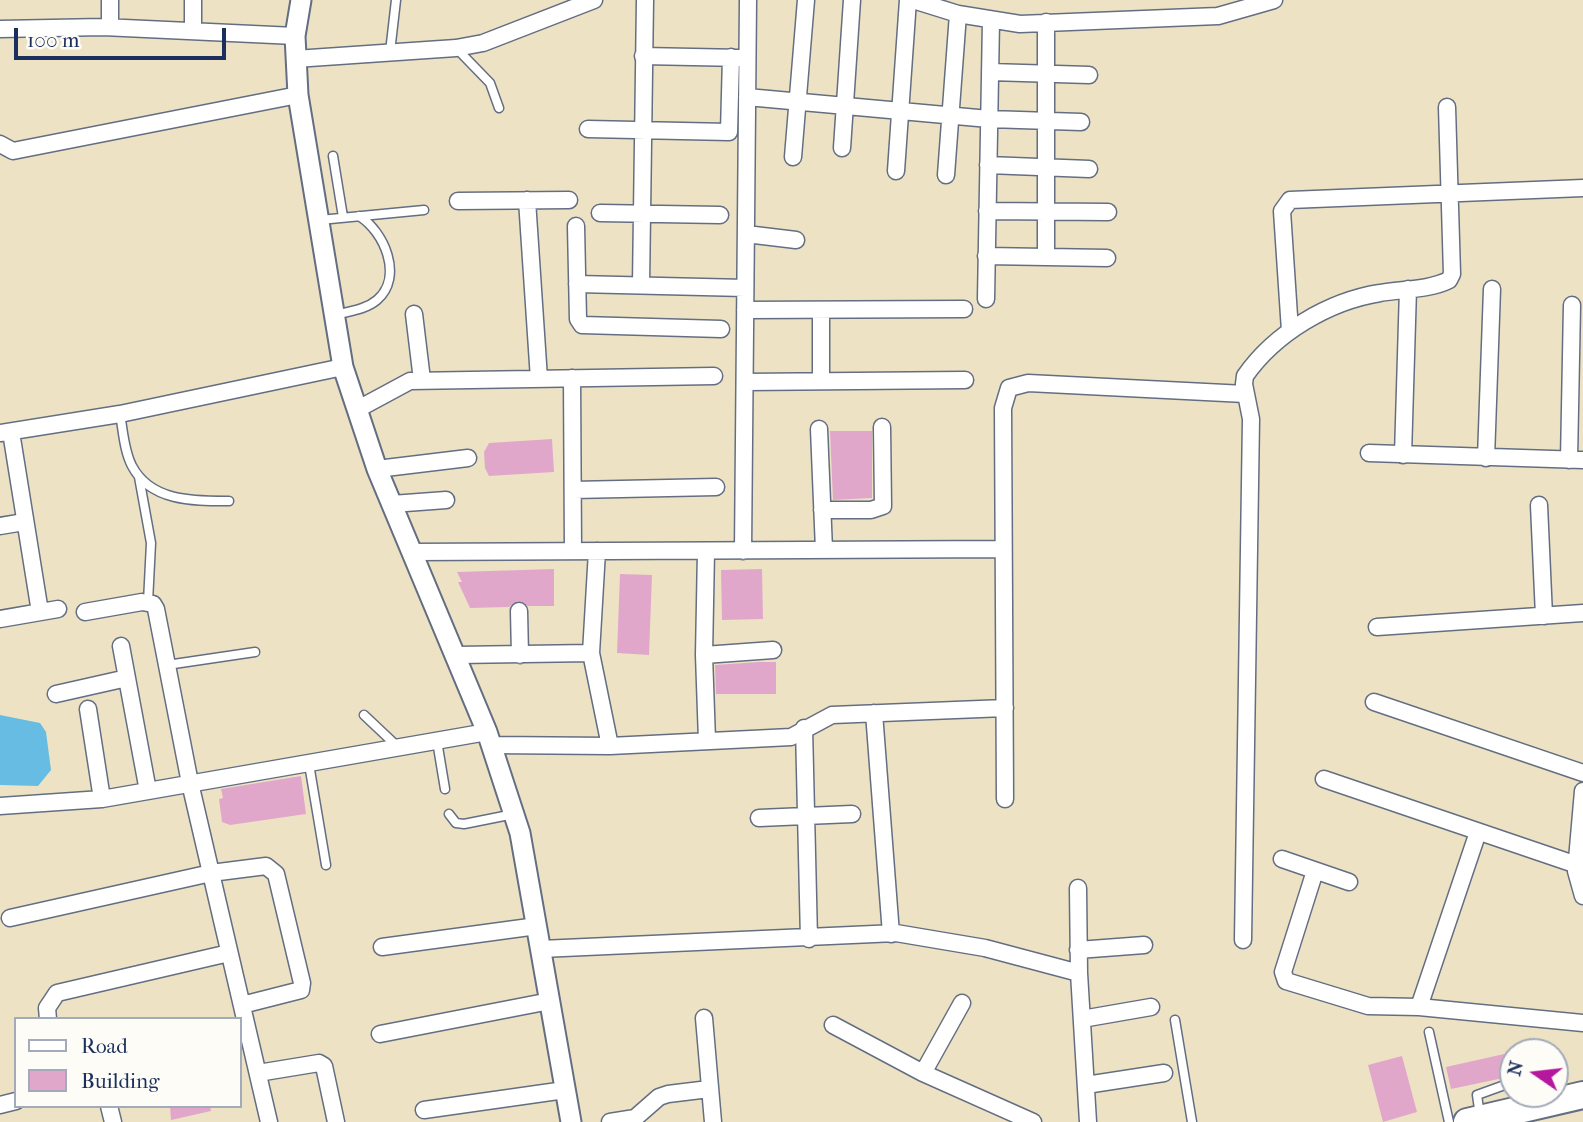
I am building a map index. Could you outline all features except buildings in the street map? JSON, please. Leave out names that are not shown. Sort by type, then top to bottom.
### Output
[{"type":"main road","points":[[1474,1120],[1542,1113],[1583,1095]]},
{"type":"street","points":[[110,0],[110,27]]},
{"type":"street","points":[[193,0],[193,29]]},
{"type":"street","points":[[301,0],[295,36],[298,95],[343,367],[377,469],[457,655],[489,738],[514,814],[537,926],[571,1122]]},
{"type":"street","points":[[641,285],[645,0]]},
{"type":"street","points":[[588,129],[729,132],[748,0]]},
{"type":"street","points":[[793,157],[806,0]]},
{"type":"street","points":[[842,148],[852,0]]},
{"type":"street","points":[[895,171],[908,0]]},
{"type":"street","points":[[913,0],[958,14],[1020,24],[1218,16],[1274,0]]},
{"type":"street","points":[[295,59],[456,48],[483,43],[588,1]]},
{"type":"street","points":[[947,174],[958,14]]},
{"type":"street","points":[[986,299],[991,21]]},
{"type":"street","points":[[1046,22],[1046,257]]},
{"type":"street","points":[[0,29],[110,27],[295,36]]},
{"type":"street","points":[[643,57],[739,58]]},
{"type":"street","points":[[739,58],[747,97],[743,551]]},
{"type":"street","points":[[990,72],[1088,75]]},
{"type":"street","points":[[0,144],[13,150],[23,149],[298,95]]},
{"type":"street","points":[[747,97],[845,103],[989,119],[1081,122]]},
{"type":"street","points":[[1243,940],[1251,419],[1245,394],[1245,376],[1253,365],[1290,331],[1340,305],[1376,293],[1443,283],[1451,277],[1447,107]]},
{"type":"street","points":[[988,165],[1089,169]]},
{"type":"street","points":[[1290,331],[1282,211],[1285,204],[1299,199],[1583,188]]},
{"type":"street","points":[[527,200],[539,379]]},
{"type":"street","points":[[458,201],[569,200]]},
{"type":"street","points":[[987,211],[1108,212]]},
{"type":"street","points":[[600,213],[720,215]]},
{"type":"street","points":[[576,226],[578,319],[582,325],[721,329]]},
{"type":"street","points":[[746,234],[796,240]]},
{"type":"street","points":[[986,256],[1107,258]]},
{"type":"street","points":[[578,284],[745,288]]},
{"type":"street","points":[[1403,454],[1408,289]]},
{"type":"street","points":[[1486,458],[1492,289]]},
{"type":"street","points":[[1369,453],[1576,460],[1572,305]]},
{"type":"street","points":[[745,310],[964,309]]},
{"type":"street","points":[[821,310],[821,381]]},
{"type":"street","points":[[414,314],[422,380]]},
{"type":"street","points":[[40,612],[6,433],[120,414],[343,367]]},
{"type":"street","points":[[358,409],[401,384],[422,380],[714,376]]},
{"type":"street","points":[[572,378],[573,551]]},
{"type":"street","points":[[745,382],[965,380]]},
{"type":"street","points":[[1005,799],[1003,408],[1009,388],[1028,383],[1245,394]]},
{"type":"street","points":[[822,510],[871,510],[883,506],[882,427]]},
{"type":"street","points":[[819,429],[824,550]]},
{"type":"street","points":[[377,469],[468,458]]},
{"type":"street","points":[[573,490],[716,487]]},
{"type":"street","points":[[393,505],[446,500]]},
{"type":"street","points":[[1539,505],[1544,616]]},
{"type":"street","points":[[0,526],[24,522]]},
{"type":"street","points":[[413,552],[1003,549]]},
{"type":"street","points":[[597,551],[592,653],[610,746]]},
{"type":"street","points":[[706,551],[704,655],[707,741]]},
{"type":"street","points":[[85,612],[148,602],[156,609],[190,783],[242,1004],[245,1045],[258,1073],[269,1122]]},
{"type":"street","points":[[0,616],[58,609]]},
{"type":"street","points":[[519,611],[520,655]]},
{"type":"street","points":[[1377,627],[1583,613]]},
{"type":"street","points":[[121,646],[148,791]]},
{"type":"street","points":[[704,655],[773,650]]},
{"type":"street","points":[[457,655],[592,653]]},
{"type":"street","points":[[56,694],[127,678]]},
{"type":"street","points":[[1374,702],[1583,773]]},
{"type":"street","points":[[0,806],[102,799],[436,741],[489,738],[610,746],[791,737],[832,715],[1005,708]]},
{"type":"street","points":[[88,709],[102,799]]},
{"type":"street","points":[[874,713],[891,934]]},
{"type":"street","points":[[804,728],[809,939]]},
{"type":"street","points":[[1324,779],[1577,865]]},
{"type":"street","points":[[1583,791],[1577,865],[1583,896]]},
{"type":"street","points":[[759,818],[852,814]]},
{"type":"street","points":[[1419,1007],[1478,832]]},
{"type":"street","points":[[1282,859],[1349,882]]},
{"type":"street","points":[[10,918],[211,873],[266,866],[276,874],[302,983],[295,994],[242,1004]]},
{"type":"street","points":[[1315,871],[1283,977],[1286,981],[1368,1006],[1419,1007],[1583,1023]]},
{"type":"street","points":[[1078,888],[1078,950],[1088,1122]]},
{"type":"street","points":[[382,947],[537,926]]},
{"type":"street","points":[[541,950],[891,934],[974,946],[1079,973]]},
{"type":"street","points":[[1078,950],[1144,945]]},
{"type":"street","points":[[48,1017],[47,1008],[57,993],[229,953]]},
{"type":"street","points":[[380,1034],[550,1001]]},
{"type":"street","points":[[923,1073],[962,1003]]},
{"type":"street","points":[[1082,1018],[1151,1007]]},
{"type":"street","points":[[704,1018],[713,1122]]},
{"type":"street","points":[[833,1025],[923,1073],[1033,1122]]},
{"type":"street","points":[[258,1073],[319,1063],[324,1066],[336,1122]]},
{"type":"street","points":[[1086,1084],[1164,1073]]},
{"type":"street","points":[[610,1122],[635,1118],[659,1097],[668,1094],[709,1089]]},
{"type":"street","points":[[424,1111],[565,1090]]},
{"type":"lane","points":[[390,52],[396,0]]},
{"type":"lane","points":[[456,48],[490,83],[499,108]]},
{"type":"lane","points":[[333,156],[343,217]]},
{"type":"lane","points":[[320,220],[424,210]]},
{"type":"lane","points":[[335,314],[364,308],[375,302],[384,294],[388,281],[387,250],[380,233],[359,216]]},
{"type":"lane","points":[[120,414],[128,457],[139,476],[151,542],[148,602]]},
{"type":"lane","points":[[139,476],[176,498],[229,501]]},
{"type":"lane","points":[[167,665],[255,652]]},
{"type":"lane","points":[[363,715],[399,748]]},
{"type":"lane","points":[[436,741],[445,789]]},
{"type":"lane","points":[[309,764],[326,865]]},
{"type":"lane","points":[[449,814],[456,823],[464,824],[514,814]]},
{"type":"lane","points":[[1175,1020],[1192,1122]]},
{"type":"lane","points":[[1429,1032],[1449,1122]]},
{"type":"lane","points":[[1474,1120],[1477,1095],[1499,1087]]},
{"type":"water","points":[[0,715],[40,723],[46,732],[51,770],[38,786],[0,785]]}]
